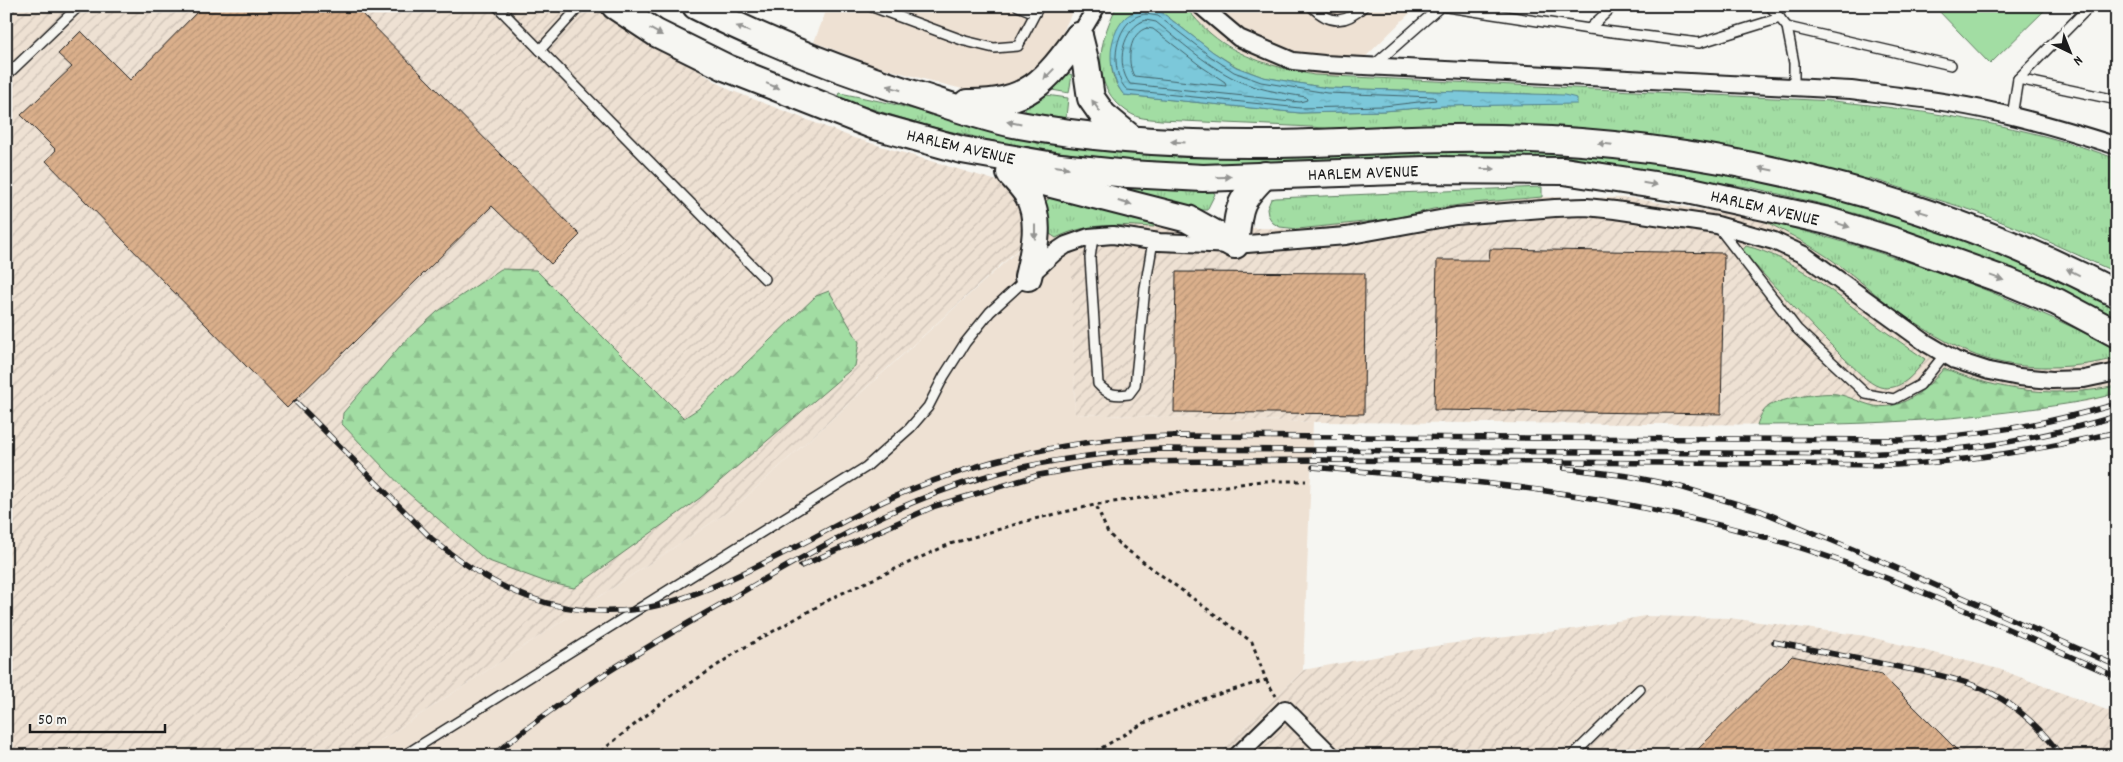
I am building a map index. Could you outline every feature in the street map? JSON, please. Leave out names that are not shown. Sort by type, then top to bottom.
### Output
[{"type":"main road","name":"HARLEM AVENUE","points":[[615,6],[656,32],[745,75],[872,125],[962,150],[1060,167],[1128,174],[1203,178],[1440,170],[1564,171],[1687,190],[1818,219],[1897,242],[2009,282],[2056,302],[2106,328]]},
{"type":"main road","name":"HARLEM AVENUE","points":[[696,6],[737,27],[865,79],[1011,123],[1132,139],[1200,144],[1497,138],[1565,140],[1696,155],[1781,172],[1917,210],[2026,250],[2117,294]]},
{"type":"main road","points":[[941,103],[1003,102],[1020,95],[1046,78],[1079,36]]},
{"type":"main road","points":[[1079,36],[1086,64],[1091,98],[1103,115],[1132,139]]},
{"type":"main road","points":[[962,150],[1010,173],[1188,219],[1235,245],[1239,207],[1248,192],[1265,175]]},
{"type":"main road","points":[[1010,173],[1028,195],[1034,212],[1035,244],[1028,277]]},
{"type":"street","points":[[1079,36],[1097,6]]},
{"type":"street","points":[[1201,6],[1239,38],[1293,61],[1851,90],[1918,98],[2012,116],[2052,125],[2117,146]]},
{"type":"street","points":[[1028,277],[1054,252],[1066,245],[1093,237],[1113,236],[1153,241],[1235,245],[1346,236],[1456,216],[1586,207],[1717,225],[1774,241],[1804,255],[1894,322],[1945,354],[1955,360],[1989,371],[2019,377],[2052,380],[2084,378],[2117,372]]},
{"type":"street","points":[[1237,756],[1285,709],[1332,756]]},
{"type":"lane","points":[[6,76],[78,6]]},
{"type":"lane","points":[[497,6],[765,279]]},
{"type":"lane","points":[[540,50],[580,6]]},
{"type":"lane","points":[[870,6],[966,41],[994,48],[1018,46],[1037,9],[1018,6]]},
{"type":"lane","points":[[1311,6],[1326,18],[1335,20],[1347,19],[1364,6]]},
{"type":"lane","points":[[1589,29],[1613,6]]},
{"type":"lane","points":[[1770,6],[1787,27],[1794,62],[1794,86]]},
{"type":"lane","points":[[2012,116],[2018,79],[2090,6]]},
{"type":"lane","points":[[1374,65],[1441,7],[1699,43],[1780,18]]},
{"type":"lane","points":[[1787,27],[1951,65]]},
{"type":"lane","points":[[2018,79],[2117,100]]},
{"type":"lane","points":[[1717,225],[1796,329],[1866,394],[1894,399],[1920,385],[1945,354]]},
{"type":"lane","points":[[1093,237],[1090,258],[1098,384],[1106,393],[1117,396],[1129,394],[1135,386],[1145,288],[1153,241]]},
{"type":"lane","points":[[404,756],[866,467],[910,428],[928,407],[944,376],[965,343],[990,312],[1028,277]]},
{"type":"lane","points":[[1576,754],[1640,689]]},
{"type":"path","points":[[595,756],[667,699],[740,650],[836,596],[950,544],[1030,520],[1096,505],[1261,481],[1306,481]]},
{"type":"path","points":[[1088,756],[1144,723],[1203,699],[1266,680],[1252,642],[1119,544],[1108,533],[1096,505]]},
{"type":"shaded area","points":[[6,6],[592,6],[730,90],[854,138],[1051,197],[1179,226],[1298,229],[1392,219],[1433,209],[1473,203],[1542,197],[1632,198],[1734,215],[1793,228],[1864,248],[1931,270],[2076,328],[2117,349],[2117,393],[2090,401],[1971,416],[1813,425],[1313,422],[1075,414],[1070,202],[734,508],[357,756],[6,756]]},
{"type":"shaded area","points":[[828,6],[1075,6],[1055,49],[1045,64],[1013,88],[971,91],[873,65],[814,42]]},
{"type":"shaded area","points":[[1184,6],[1417,6],[1344,78],[1314,75],[1278,68],[1242,53],[1211,35]]},
{"type":"shaded area","points":[[1071,202],[1075,414],[1313,422],[1303,670],[1216,756],[357,756],[734,508]]},
{"type":"shaded area","points":[[1645,616],[1729,618],[1866,636],[1999,669],[2117,714],[2117,756],[1216,756],[1303,670],[1447,644],[1574,629]]},
{"type":"green space","points":[[1117,6],[1184,6],[1207,31],[1234,50],[1260,61],[1314,75],[1833,101],[1977,121],[2048,137],[2117,159],[2117,273],[2034,235],[1977,212],[1869,178],[1866,184],[1604,132],[1492,124],[1388,126],[1339,130],[1161,120],[1138,117],[1126,111],[1116,102],[1108,91],[1103,79],[1101,54],[1103,42]],"holes":[[[1146,9],[1160,11],[1213,52],[1237,67],[1263,77],[1327,88],[1530,94],[1577,103],[1443,106],[1384,111],[1300,113],[1124,95],[1117,84],[1112,63],[1113,53],[1121,33],[1133,12]]]},
{"type":"green space","points":[[1934,6],[2049,6],[1990,64]]},
{"type":"green space","points":[[1067,73],[1072,75],[1069,93],[1052,90]]},
{"type":"green space","points":[[840,93],[889,103],[995,131],[1482,148],[1650,160],[1778,182],[1907,218],[1977,244],[2052,275],[2117,307],[2117,315],[2114,316],[2000,265],[1881,221],[1822,204],[1753,188],[1635,169],[1191,165],[1133,161],[1019,146],[946,130],[838,98]]},
{"type":"green space","points":[[1046,95],[1068,98],[1066,118],[1025,112],[1025,107]]},
{"type":"green space","points":[[1109,182],[1211,189],[1215,194],[1207,210],[1202,210],[1108,187]]},
{"type":"green space","points":[[1542,187],[1542,197],[1473,203],[1433,209],[1392,219],[1298,229],[1280,227],[1273,223],[1267,209],[1271,199],[1276,198]]},
{"type":"green space","points":[[1051,197],[1155,220],[1154,227],[1116,225],[1092,227],[1080,229],[1056,238],[1050,234],[1045,202]]},
{"type":"green space","points":[[1764,221],[1809,232],[1900,259],[1988,291],[2075,328],[2117,349],[2117,358],[2080,365],[2042,367],[2003,363],[1968,352],[1936,336],[1906,317],[1821,253]]},
{"type":"green space","points":[[1746,246],[1780,258],[1811,276],[1925,359],[1912,376],[1894,387],[1880,387],[1870,382],[1818,332],[1742,251]]},
{"type":"green space","points":[[501,269],[536,270],[684,418],[698,409],[816,296],[829,291],[859,342],[855,366],[700,498],[574,588],[546,582],[486,560],[407,492],[342,424],[343,413],[401,345],[437,312]]},
{"type":"green space","points":[[1944,368],[1986,383],[2029,391],[2073,392],[2117,386],[2117,393],[2067,404],[1951,418],[1757,425],[1762,414],[1769,406],[1783,400],[1802,396],[1837,394],[1881,407],[1902,403],[1921,391]]},
{"type":"water","points":[[1146,9],[1160,11],[1213,52],[1236,67],[1263,77],[1327,88],[1564,95],[1577,98],[1577,104],[1443,106],[1384,111],[1300,113],[1124,95],[1118,87],[1112,67],[1111,56],[1114,36],[1127,16]]},
{"type":"building","points":[[203,6],[354,6],[580,235],[551,264],[492,206],[287,408],[46,161],[56,150],[21,115],[72,67],[58,54],[81,31],[130,80]]},
{"type":"building","points":[[1490,249],[1724,253],[1721,414],[1434,410],[1437,260],[1489,260]]},
{"type":"building","points":[[1176,272],[1365,273],[1364,414],[1174,412]]},
{"type":"building","points":[[1792,656],[1882,675],[1963,756],[1691,756]]},
{"type":"railway","points":[[296,402],[431,538],[454,556],[502,586],[528,597],[554,605],[581,610],[609,611],[639,609],[659,605],[702,591],[767,562],[879,503],[937,479],[1003,459],[1069,445],[1172,436],[1900,440],[1956,436],[2036,424],[2117,404]]},
{"type":"railway","points":[[492,756],[547,713],[605,674],[788,565],[852,531],[918,500],[952,487],[1008,470],[1051,461],[1159,449],[1860,454],[1921,452],[2016,441],[2067,430],[2117,416]]},
{"type":"railway","points":[[801,566],[935,506],[1039,475],[1122,462],[1321,460],[1896,465],[1952,461],[2008,453],[2117,432]]},
{"type":"railway","points":[[1313,467],[1540,490],[1644,508],[1761,536],[1852,565],[1897,582],[2117,677]]},
{"type":"railway","points":[[1564,468],[1628,476],[1677,486],[1761,511],[1874,558],[2117,666]]},
{"type":"railway","points":[[1774,642],[1932,674],[1981,688],[2022,713],[2047,738],[2061,756]]}]
